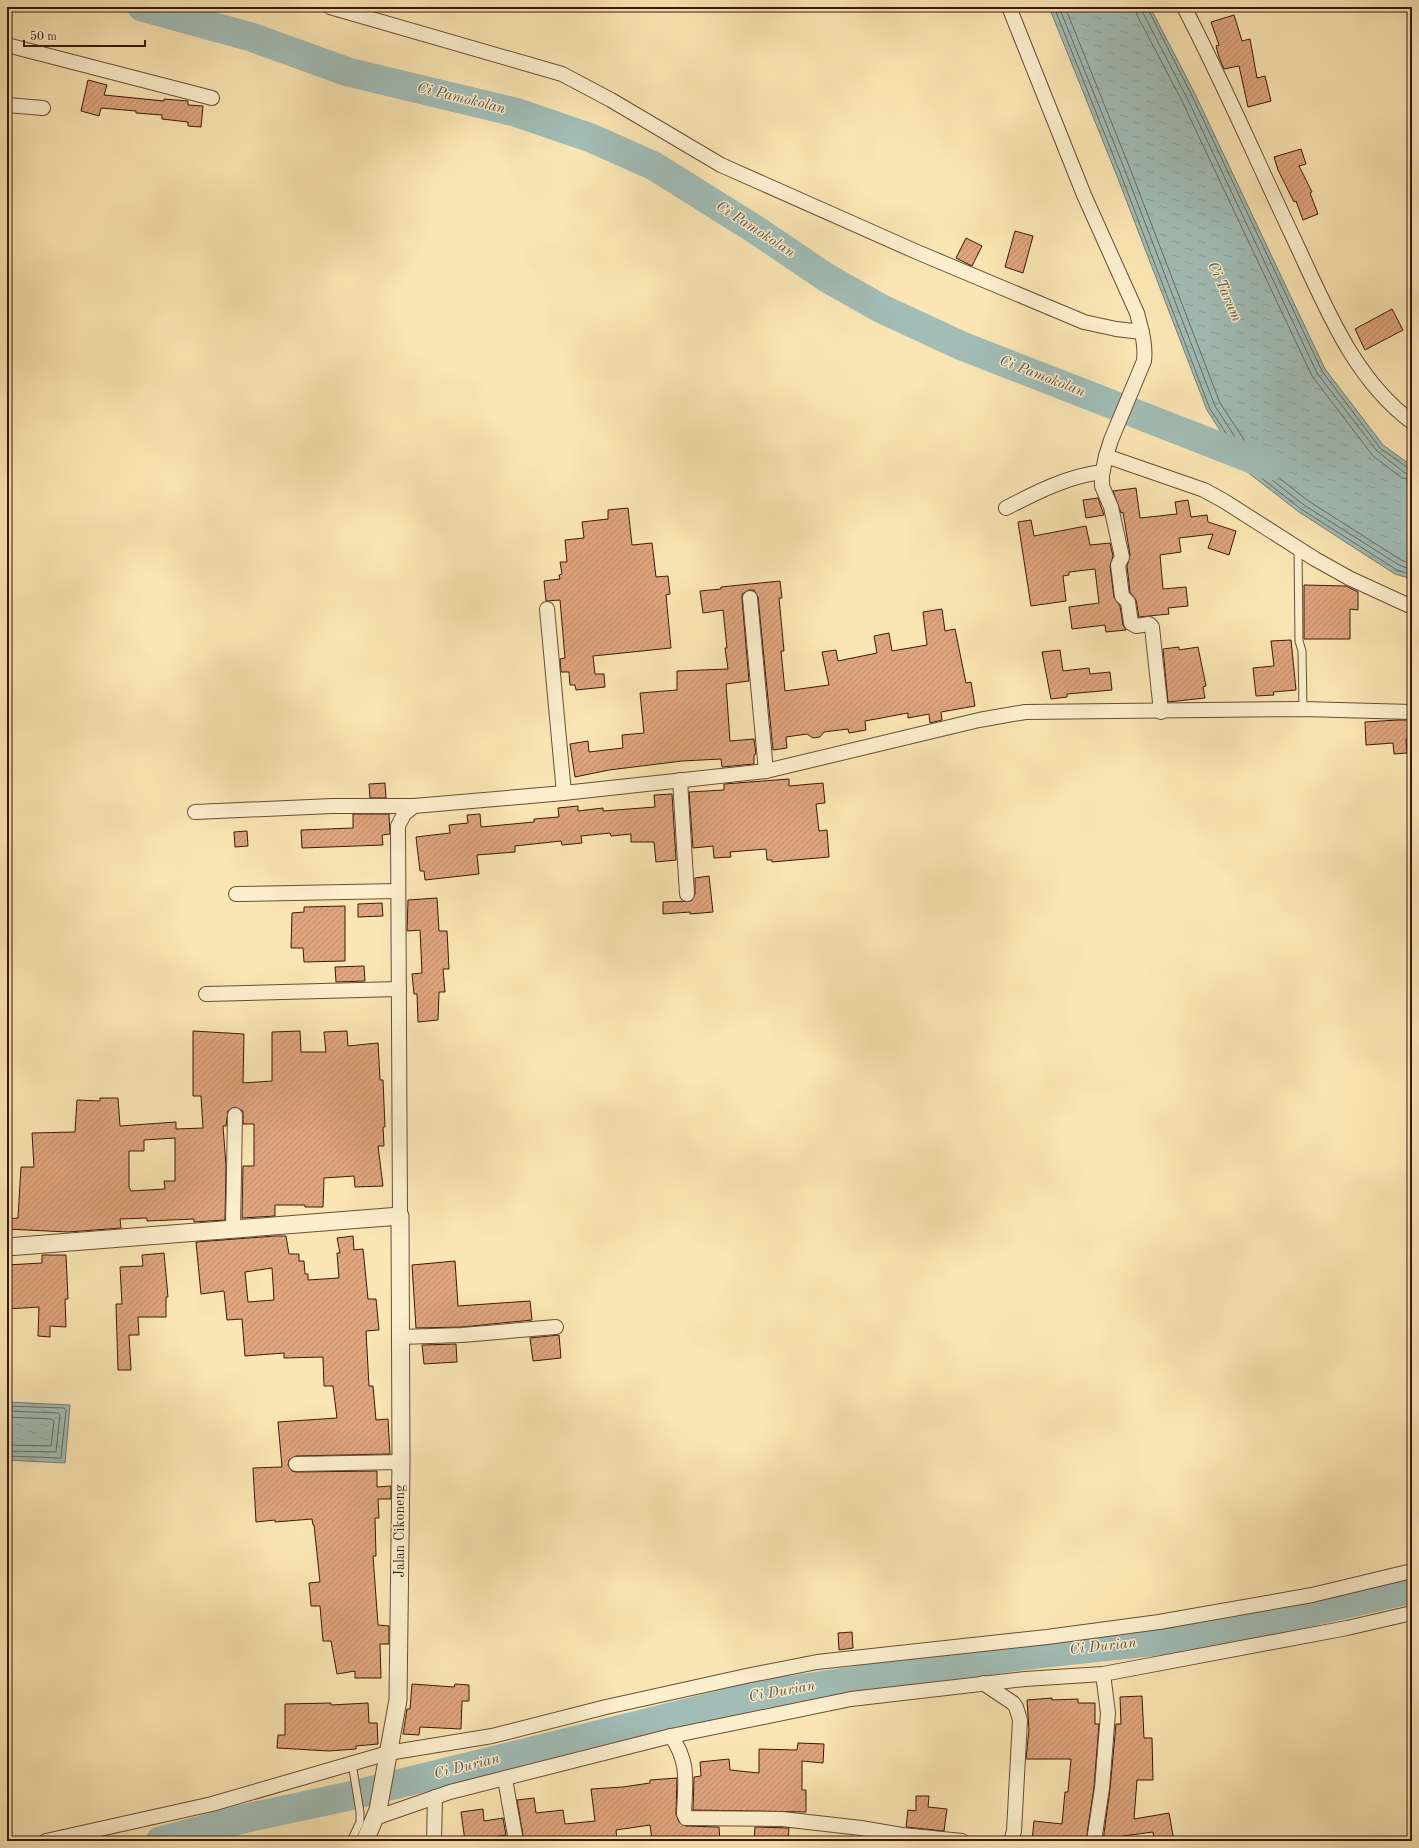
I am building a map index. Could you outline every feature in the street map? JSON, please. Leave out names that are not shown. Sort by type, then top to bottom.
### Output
[{"type":"street","points":[[330,7],[562,74],[612,100],[722,165],[910,249],[1084,322],[1116,329],[1142,332]]},
{"type":"street","points":[[1009,7],[1084,195],[1137,313],[1146,349],[1144,361],[1114,431],[1102,472],[1102,486],[1111,507],[1122,557],[1118,565],[1122,596],[1128,602],[1131,624],[1136,626],[1149,624],[1152,627],[1161,712]]},
{"type":"street","points":[[1184,7],[1210,56],[1335,324],[1368,378],[1385,399],[1412,422]]},
{"type":"street","points":[[7,45],[212,98]]},
{"type":"street","points":[[7,105],[44,108]]},
{"type":"street","points":[[1106,456],[1204,490],[1224,501],[1298,549],[1349,578],[1412,607]]},
{"type":"street","points":[[1006,508],[1061,482],[1079,476],[1102,472]]},
{"type":"street","points":[[750,598],[766,771]]},
{"type":"street","points":[[547,609],[564,793]]},
{"type":"street","points":[[195,812],[332,806],[414,806],[564,793],[766,771],[971,721],[1025,712],[1161,712],[1303,709],[1412,712]]},
{"type":"street","points":[[680,780],[687,894]]},
{"type":"street","points":[[7,1247],[400,1216],[398,826],[404,814],[414,806]]},
{"type":"street","points":[[236,894],[398,891]]},
{"type":"street","points":[[206,994],[399,989]]},
{"type":"street","points":[[233,1228],[235,1115]]},
{"type":"street","name":"Jalan Cikoneng","points":[[365,1841],[371,1813],[387,1757],[398,1700],[401,1462],[400,1216]]},
{"type":"street","points":[[400,1337],[462,1335],[556,1326]]},
{"type":"street","points":[[296,1464],[401,1462]]},
{"type":"street","points":[[46,1841],[212,1804],[353,1769],[387,1757],[492,1736],[606,1707],[817,1662],[1047,1637],[1159,1622],[1312,1595],[1412,1571]]},
{"type":"street","points":[[371,1813],[671,1736],[851,1699],[983,1683],[1103,1674],[1347,1628],[1412,1613]]},
{"type":"street","points":[[1094,1841],[1102,1788],[1108,1713],[1103,1674]]},
{"type":"street","points":[[983,1683],[1013,1703],[1016,1707],[1020,1720],[1014,1831],[1011,1841]]},
{"type":"street","points":[[671,1736],[682,1753],[685,1763],[684,1814],[686,1818],[782,1819],[861,1828],[902,1835],[962,1841]]},
{"type":"street","points":[[505,1779],[516,1841]]},
{"type":"street","points":[[434,1841],[435,1797]]},
{"type":"lane","points":[[1298,549],[1299,641],[1302,651],[1303,709]]},
{"type":"lane","points":[[351,1841],[360,1822],[371,1813],[353,1769]]},
{"type":"water","name":"Ci Tarum","points":[[1049,7],[1150,7],[1196,96],[1325,369],[1383,445],[1412,466],[1412,579],[1395,574],[1299,512],[1246,471],[1207,410],[1117,176]]},
{"type":"water","points":[[7,1402],[70,1405],[65,1463],[7,1460]]},
{"type":"building","points":[[1234,15],[1242,41],[1250,39],[1257,78],[1265,76],[1271,101],[1248,107],[1239,66],[1224,69],[1219,57],[1216,46],[1219,45],[1211,22]]},
{"type":"building","points":[[88,80],[107,85],[104,95],[164,101],[164,99],[188,101],[188,105],[203,106],[201,127],[188,126],[188,122],[162,119],[162,115],[136,113],[136,111],[101,108],[99,116],[81,111]]},
{"type":"building","points":[[1301,149],[1306,164],[1299,166],[1312,192],[1310,193],[1318,214],[1303,220],[1296,201],[1294,202],[1278,170],[1274,157]]},
{"type":"building","points":[[1015,231],[1033,236],[1023,273],[1005,267]]},
{"type":"building","points":[[966,238],[982,246],[972,266],[956,258]]},
{"type":"building","points":[[1392,309],[1403,330],[1365,350],[1355,329]]},
{"type":"building","points":[[1136,488],[1140,518],[1177,514],[1175,502],[1188,500],[1191,517],[1207,515],[1208,522],[1236,531],[1229,555],[1208,548],[1213,534],[1179,538],[1181,552],[1160,555],[1163,589],[1186,587],[1188,606],[1168,608],[1169,614],[1139,617],[1136,600],[1130,592],[1127,566],[1130,555],[1123,512],[1121,513],[1113,491]]},
{"type":"building","points":[[1098,498],[1104,515],[1086,518],[1083,500]]},
{"type":"building","points":[[628,508],[632,545],[652,543],[656,577],[668,576],[670,594],[666,595],[671,648],[593,656],[595,674],[604,674],[605,687],[576,690],[575,685],[570,685],[569,672],[561,672],[560,659],[565,658],[560,600],[546,601],[544,581],[560,579],[559,575],[562,574],[560,562],[567,562],[565,540],[584,538],[582,522],[608,519],[608,510]]},
{"type":"building","points":[[1031,520],[1034,536],[1086,526],[1090,545],[1110,543],[1113,556],[1110,566],[1114,597],[1120,606],[1123,625],[1126,630],[1106,632],[1105,625],[1072,629],[1069,607],[1099,603],[1095,569],[1069,572],[1069,575],[1063,576],[1066,601],[1031,606],[1018,522]]},
{"type":"building","points":[[780,581],[782,598],[779,598],[784,651],[781,651],[785,691],[829,685],[822,652],[836,650],[838,661],[877,653],[874,636],[889,633],[892,651],[927,645],[923,612],[942,609],[945,631],[955,629],[966,683],[971,682],[975,706],[941,712],[942,720],[930,723],[929,714],[908,718],[908,713],[865,721],[866,730],[849,733],[848,729],[824,732],[820,737],[813,738],[807,734],[786,737],[787,748],[773,750],[758,597],[754,590],[749,590],[742,594],[742,599],[749,681],[726,684],[730,741],[754,739],[756,754],[754,755],[754,764],[722,767],[721,759],[682,761],[609,770],[575,777],[570,744],[588,741],[589,752],[623,748],[622,735],[644,733],[640,693],[677,690],[677,671],[728,669],[725,648],[727,648],[723,610],[703,613],[700,591],[721,589],[721,587]]},
{"type":"building","points":[[1304,585],[1346,586],[1358,592],[1358,610],[1350,609],[1350,639],[1304,639]]},
{"type":"building","points":[[1291,640],[1296,690],[1273,692],[1274,695],[1256,696],[1253,668],[1274,666],[1271,641]]},
{"type":"building","points":[[1179,647],[1179,650],[1198,647],[1206,686],[1203,687],[1205,698],[1168,702],[1163,649]]},
{"type":"building","points":[[1060,650],[1063,671],[1089,668],[1090,674],[1110,672],[1112,690],[1067,694],[1067,697],[1051,699],[1042,652]]},
{"type":"building","points":[[1408,720],[1409,739],[1406,739],[1407,753],[1394,754],[1393,743],[1366,745],[1365,722]]},
{"type":"building","points":[[789,779],[789,786],[823,783],[825,803],[816,804],[819,831],[827,830],[829,857],[772,862],[772,860],[767,860],[766,849],[730,852],[731,857],[714,858],[713,846],[693,848],[689,792],[724,790],[724,784]]},
{"type":"building","points":[[385,783],[386,798],[370,798],[369,784]]},
{"type":"building","points":[[672,794],[676,860],[656,862],[654,842],[631,842],[631,834],[611,836],[610,833],[581,836],[582,843],[562,845],[561,841],[515,846],[515,852],[477,855],[479,874],[425,880],[424,871],[420,871],[416,837],[450,833],[449,825],[468,823],[467,815],[480,814],[481,827],[534,822],[534,819],[559,817],[558,808],[578,806],[578,811],[603,808],[603,811],[655,807],[654,795]]},
{"type":"building","points":[[353,814],[389,814],[390,834],[382,835],[383,845],[302,848],[301,830],[353,828]]},
{"type":"building","points":[[247,831],[248,846],[235,847],[234,832]]},
{"type":"building","points":[[709,876],[713,912],[663,914],[663,902],[691,901],[695,894],[695,878]]},
{"type":"building","points":[[437,898],[439,931],[447,931],[449,969],[443,969],[445,992],[439,992],[438,1020],[418,1022],[417,994],[414,994],[412,974],[422,973],[420,930],[407,931],[408,900]]},
{"type":"building","points":[[382,903],[383,916],[358,917],[358,904]]},
{"type":"building","points":[[345,906],[345,961],[304,962],[303,948],[291,948],[292,913],[304,912],[304,907]]},
{"type":"building","points":[[364,966],[365,981],[336,982],[335,967]]},
{"type":"building","points":[[193,1031],[244,1034],[243,1083],[272,1081],[272,1032],[300,1031],[301,1052],[326,1052],[324,1032],[347,1031],[348,1046],[378,1043],[380,1080],[383,1080],[385,1127],[383,1127],[384,1146],[378,1146],[383,1186],[355,1187],[354,1176],[324,1178],[323,1207],[305,1207],[305,1205],[275,1205],[275,1216],[242,1218],[243,1166],[254,1166],[254,1124],[243,1124],[243,1111],[235,1107],[228,1111],[226,1126],[223,1126],[226,1166],[225,1220],[194,1222],[194,1219],[147,1221],[147,1218],[120,1219],[121,1228],[68,1232],[7,1229],[7,1219],[18,1218],[21,1167],[34,1167],[32,1133],[75,1132],[77,1100],[100,1101],[100,1098],[118,1098],[120,1126],[176,1122],[176,1129],[203,1128],[201,1096],[193,1096]],"holes":[[[175,1138],[175,1181],[164,1181],[165,1189],[131,1191],[129,1187],[129,1151],[144,1151],[144,1140]]]},
{"type":"building","points":[[286,1236],[289,1254],[299,1254],[299,1261],[304,1261],[305,1274],[308,1274],[308,1280],[339,1278],[337,1253],[340,1253],[337,1238],[353,1236],[354,1250],[363,1249],[368,1299],[376,1299],[379,1330],[366,1331],[369,1386],[373,1386],[376,1420],[388,1419],[390,1454],[296,1456],[289,1460],[288,1465],[292,1471],[296,1472],[377,1471],[377,1487],[391,1486],[391,1499],[378,1499],[379,1518],[375,1518],[376,1556],[373,1556],[378,1625],[389,1626],[389,1644],[380,1644],[381,1678],[355,1678],[355,1671],[337,1674],[331,1641],[323,1641],[320,1606],[311,1606],[309,1583],[320,1582],[314,1525],[312,1519],[256,1522],[253,1468],[282,1467],[278,1422],[337,1418],[333,1386],[324,1386],[323,1357],[284,1358],[284,1353],[245,1356],[242,1319],[227,1320],[224,1291],[201,1294],[196,1242]],"holes":[[[272,1268],[274,1300],[248,1302],[245,1272]]]},
{"type":"building","points":[[164,1253],[168,1297],[166,1297],[166,1317],[138,1317],[139,1335],[129,1335],[131,1370],[118,1370],[116,1304],[122,1304],[120,1267],[143,1266],[142,1255]]},
{"type":"building","points":[[42,1255],[66,1255],[68,1299],[65,1299],[66,1327],[50,1326],[50,1337],[38,1336],[39,1307],[7,1309],[7,1265],[42,1263]]},
{"type":"building","points":[[455,1261],[458,1306],[530,1301],[532,1320],[462,1327],[416,1328],[412,1265]]},
{"type":"building","points":[[559,1335],[561,1358],[533,1361],[530,1338]]},
{"type":"building","points":[[456,1344],[457,1362],[424,1364],[422,1345]]},
{"type":"building","points":[[852,1632],[853,1648],[839,1650],[838,1633]]},
{"type":"building","points":[[412,1684],[454,1687],[455,1684],[469,1685],[469,1701],[462,1701],[461,1729],[420,1727],[419,1735],[403,1734],[407,1709],[410,1709]]},
{"type":"building","points":[[1142,1696],[1144,1738],[1152,1738],[1153,1780],[1137,1780],[1134,1819],[1169,1813],[1174,1841],[1154,1841],[1153,1832],[1123,1836],[1123,1841],[1103,1841],[1110,1789],[1116,1724],[1121,1724],[1120,1697]]},
{"type":"building","points":[[1052,1698],[1052,1700],[1078,1699],[1078,1703],[1095,1703],[1095,1724],[1099,1724],[1094,1787],[1086,1841],[1032,1841],[1034,1821],[1062,1824],[1065,1792],[1068,1792],[1071,1759],[1026,1759],[1029,1730],[1027,1700]]},
{"type":"building","points":[[331,1703],[331,1705],[368,1703],[369,1723],[377,1723],[378,1744],[356,1746],[356,1749],[329,1751],[277,1748],[278,1735],[285,1735],[285,1704]]},
{"type":"building","points":[[798,1743],[824,1744],[823,1763],[802,1761],[802,1790],[806,1790],[806,1812],[693,1810],[694,1777],[701,1776],[700,1762],[729,1759],[730,1770],[759,1773],[759,1749],[797,1750]]},
{"type":"building","points":[[677,1778],[676,1814],[679,1822],[686,1826],[719,1827],[720,1841],[686,1841],[685,1836],[652,1840],[650,1825],[616,1830],[617,1841],[524,1841],[517,1800],[534,1798],[536,1813],[563,1810],[565,1824],[595,1821],[591,1789],[623,1787],[650,1783],[650,1780]]},
{"type":"building","points":[[916,1796],[929,1796],[928,1807],[947,1809],[944,1831],[906,1827],[908,1810],[916,1811]]},
{"type":"building","points":[[483,1809],[484,1821],[503,1818],[506,1835],[487,1838],[487,1841],[465,1841],[461,1812]]},
{"type":"building","points":[[755,1827],[789,1828],[788,1841],[754,1841]]},
{"type":"waterway","name":"Ci Pamokolan","points":[[142,7],[251,37],[348,72],[515,112],[591,138],[654,166],[756,230],[827,278],[882,309],[962,346],[1270,466]]},
{"type":"waterway","name":"Ci Durian","points":[[160,1841],[247,1818],[345,1797],[764,1694],[1027,1655],[1204,1636],[1412,1589]]}]
